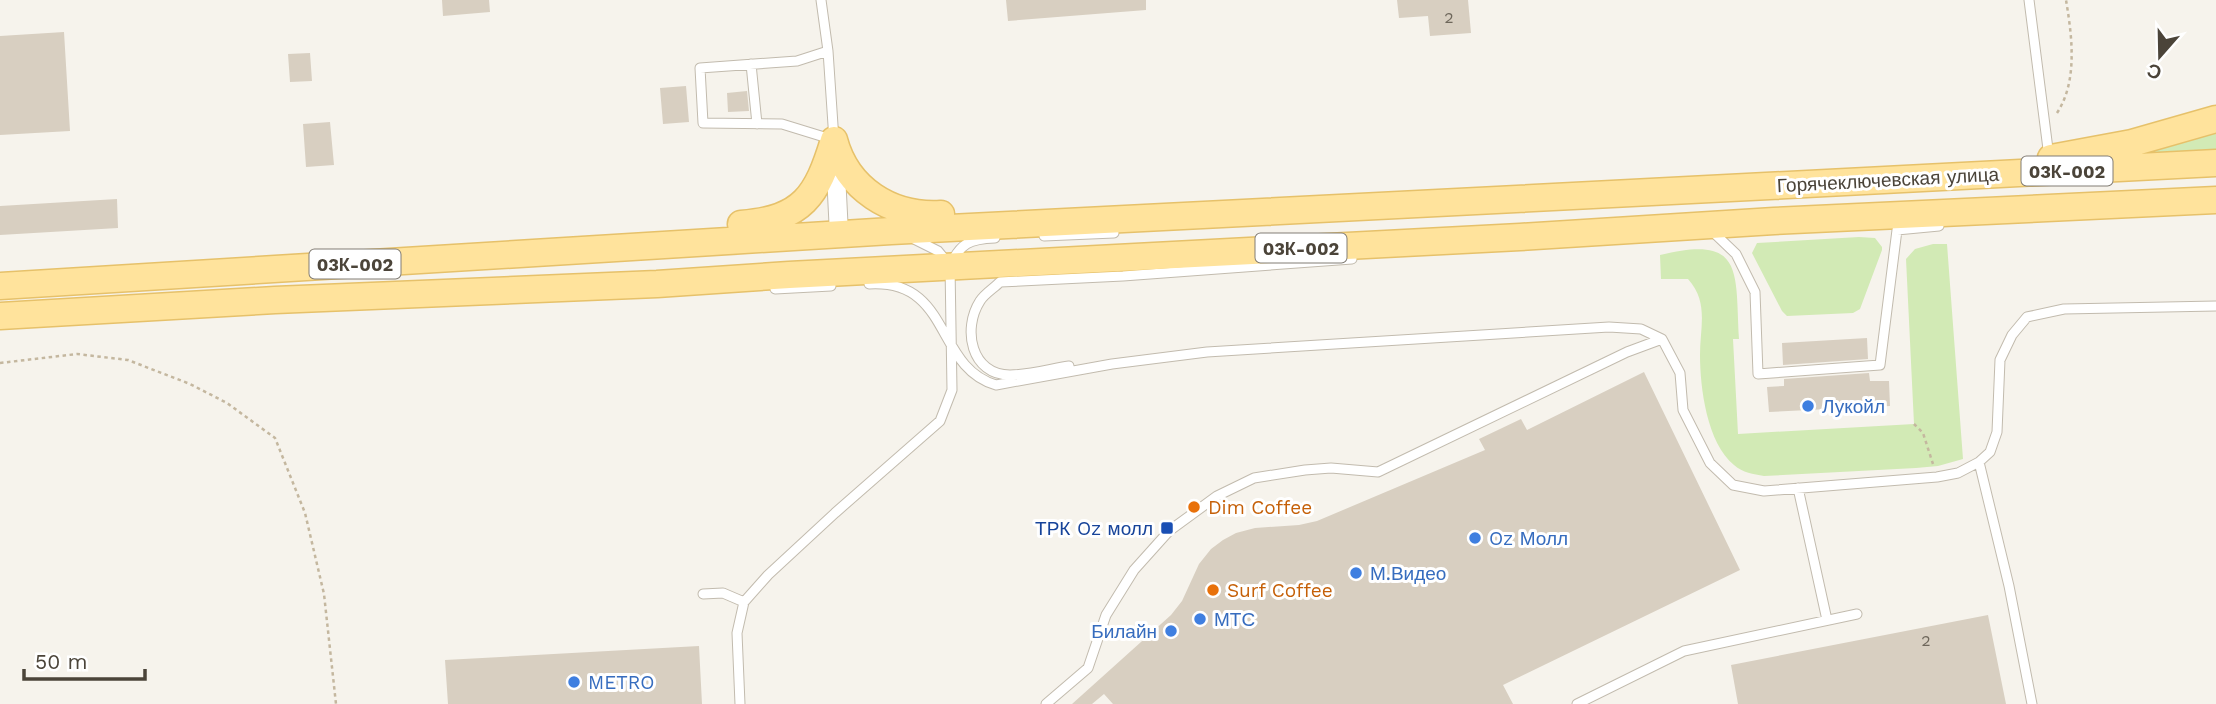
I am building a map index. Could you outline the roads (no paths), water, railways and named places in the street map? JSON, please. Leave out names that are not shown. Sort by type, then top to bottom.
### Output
[{"type":"main road","points":[[1917,179],[2132,142],[2216,120]]},
{"type":"main road","points":[[834,140],[838,156],[865,191],[896,209],[927,215],[1284,195],[1314,208]]},
{"type":"main road","points":[[103,281],[146,264],[760,223],[781,218],[795,210],[813,192],[824,174],[834,140]]},
{"type":"main road","name":"Горячеключевская улица","points":[[1512,199],[2216,163]]},
{"type":"main road","name":"03К-002","points":[[0,286],[891,231],[1512,199]]},
{"type":"main road","name":"Горячеключевская улица","points":[[1520,237],[1705,225],[2216,200]]},
{"type":"main road","points":[[1999,212],[2045,216],[2216,211]]},
{"type":"main road","points":[[331,298],[386,282],[789,261],[825,251],[839,234],[862,255],[902,269]]},
{"type":"main road","name":"03К-002","points":[[0,316],[657,284],[1520,237]]},
{"type":"street","points":[[834,140],[839,234]]},
{"type":"lane","points":[[821,0],[828,51],[834,140],[782,124],[703,123],[700,68],[797,61],[828,51]]},
{"type":"lane","points":[[2029,0],[2049,158]]},
{"type":"lane","points":[[751,64],[757,124]]},
{"type":"lane","points":[[1242,223],[1493,206],[1512,199]]},
{"type":"lane","points":[[1965,223],[1999,212]]},
{"type":"lane","points":[[1705,225],[1736,254],[1755,292],[1758,374],[1880,365],[1897,230],[1951,225]]},
{"type":"lane","points":[[891,231],[916,239],[938,251],[950,267]]},
{"type":"lane","points":[[1038,236],[1131,231]]},
{"type":"lane","points":[[1441,252],[1496,247],[1520,237]]},
{"type":"lane","points":[[740,704],[737,633],[744,602],[768,575],[825,521],[940,421],[952,390],[950,267],[956,253],[965,243],[1000,238]]},
{"type":"lane","points":[[1192,354],[1177,350],[1009,375],[992,371],[977,360],[971,343],[972,323],[980,301],[1000,282],[1123,276],[1358,258]]},
{"type":"lane","points":[[853,285],[880,283],[901,287],[920,299],[932,310],[953,350],[982,381],[996,386],[1112,364],[1192,354],[1609,327],[1641,330],[1662,339],[1679,373],[1683,410],[1710,463],[1733,485],[1764,491],[1937,477],[1958,474],[1979,462],[1990,452],[1997,432],[2000,360],[2012,335],[2027,317],[2064,309],[2216,306]]},
{"type":"lane","points":[[761,290],[840,285]]},
{"type":"lane","points":[[451,293],[509,300],[641,295]]},
{"type":"lane","points":[[1046,704],[1088,667],[1106,615],[1135,570],[1169,531],[1217,496],[1254,478],[1305,470],[1331,468],[1378,472],[1617,356],[1662,339]]},
{"type":"lane","points":[[1979,462],[2009,586],[2032,704]]},
{"type":"lane","points":[[1798,488],[1827,620]]},
{"type":"lane","points":[[703,594],[723,593],[744,602]]},
{"type":"lane","points":[[1577,704],[1684,651],[1857,614]]},
{"type":"place","name":"Лукойл","points":[[1808,406]]},
{"type":"place","name":"Dim Coffee","points":[[1194,507]]},
{"type":"place","name":"ТРК Oz молл","points":[[1167,528]]},
{"type":"place","name":"Oz Молл","points":[[1475,538]]},
{"type":"place","name":"М.Видео","points":[[1356,573]]},
{"type":"place","name":"Surf Coffee","points":[[1213,590]]},
{"type":"place","name":"МТС","points":[[1200,619]]},
{"type":"place","name":"Билайн","points":[[1171,631]]},
{"type":"place","name":"METRO","points":[[574,682]]}]
